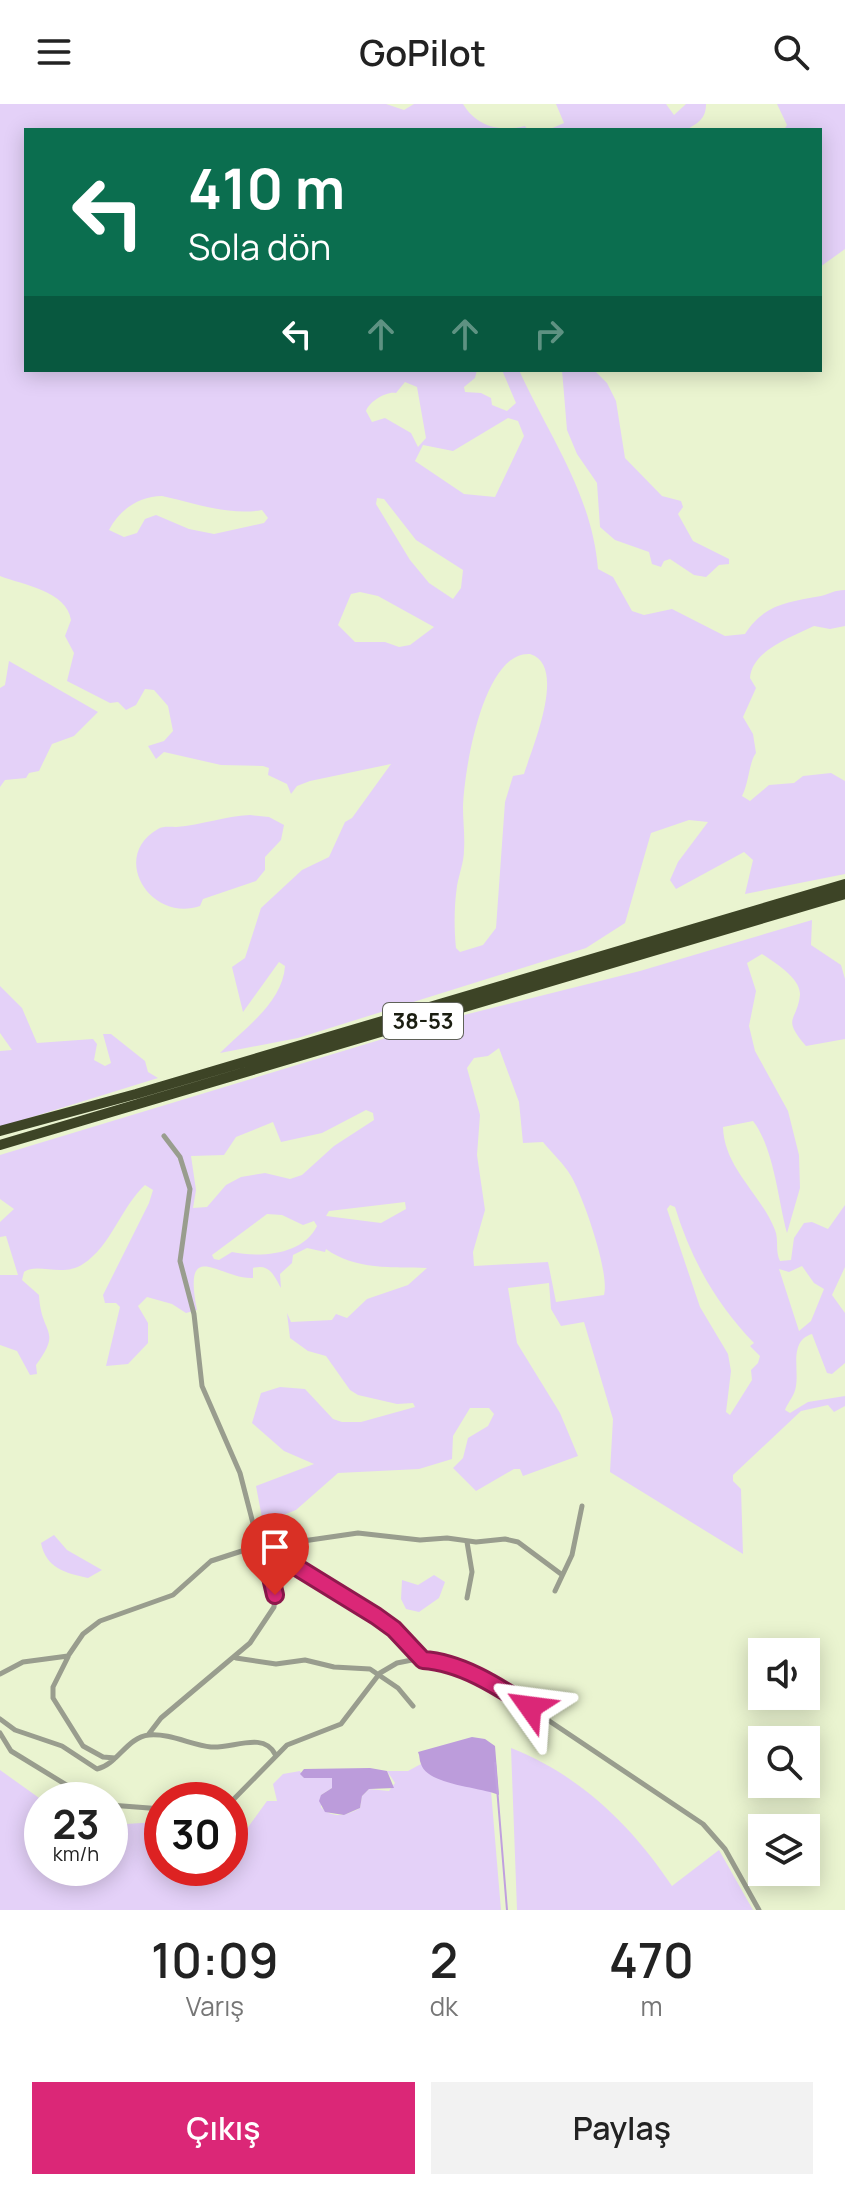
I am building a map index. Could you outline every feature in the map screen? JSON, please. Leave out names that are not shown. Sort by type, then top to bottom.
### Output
[{"type":"highway","name":"38-53","points":[[0,1131],[242,1064],[845,884]]},
{"type":"highway","name":"38-53","points":[[0,1145],[845,894]]},
{"type":"street","points":[[0,1719],[15,1730],[62,1746],[94,1768],[104,1767],[130,1743],[148,1735],[161,1718],[235,1658],[274,1607],[274,1583],[264,1547],[255,1531],[240,1473],[202,1386],[194,1314],[180,1261],[189,1180],[180,1157],[164,1136]]},
{"type":"street","points":[[555,1591],[572,1555],[582,1506]]},
{"type":"street","points":[[115,1758],[103,1757],[83,1746],[56,1704],[53,1687],[68,1656],[83,1634],[100,1621],[173,1595],[211,1561],[229,1553],[358,1533],[467,1541],[505,1539],[518,1542],[561,1574]]},
{"type":"street","points":[[467,1541],[472,1572],[467,1598]]},
{"type":"street","points":[[264,1547],[394,1629],[423,1660]]},
{"type":"street","points":[[0,1674],[23,1662],[68,1656]]},
{"type":"street","points":[[235,1658],[276,1664],[313,1661],[380,1673],[413,1706]]},
{"type":"street","points":[[248,1783],[275,1754],[302,1737],[341,1724],[380,1673],[397,1663],[437,1660],[462,1669],[509,1694],[703,1824],[725,1849],[759,1910]]},
{"type":"street","points":[[0,1733],[11,1751],[62,1782]]},
{"type":"street","points":[[148,1735],[212,1747],[261,1742],[270,1746],[275,1754]]},
{"type":"shaded area","points":[[0,104],[386,104],[404,110],[414,104],[463,104],[482,123],[498,128],[24,128],[24,372],[476,372],[475,378],[464,387],[465,392],[481,393],[491,398],[492,405],[507,411],[516,403],[503,372],[520,372],[578,490],[594,542],[598,569],[613,577],[632,611],[644,615],[672,609],[725,636],[745,634],[760,616],[778,606],[845,590],[845,626],[830,629],[814,626],[765,652],[752,668],[750,678],[756,688],[743,717],[753,734],[756,753],[742,796],[750,801],[769,785],[794,783],[803,776],[831,773],[845,781],[845,874],[745,894],[753,860],[744,852],[676,889],[670,880],[678,862],[708,822],[689,820],[651,833],[625,923],[586,948],[298,1038],[220,1053],[261,1014],[283,979],[285,966],[279,962],[243,1012],[232,967],[245,958],[261,908],[302,870],[329,857],[345,822],[352,818],[391,764],[310,781],[297,786],[291,794],[287,784],[268,775],[269,768],[263,766],[221,765],[164,752],[156,759],[148,746],[164,741],[173,731],[168,706],[154,690],[145,689],[136,705],[126,710],[118,702],[110,703],[67,681],[74,653],[65,636],[71,620],[61,602],[43,590],[0,576]],"holes":[[[405,382],[417,387],[426,438],[418,447],[411,433],[385,418],[372,422],[366,411],[378,398],[396,393]],[[508,418],[518,421],[524,436],[495,497],[464,494],[415,461],[423,445],[453,451]],[[162,496],[225,510],[262,510],[268,518],[264,523],[214,534],[189,529],[156,515],[145,519],[137,533],[124,537],[109,530],[124,510],[138,501]],[[377,498],[384,499],[416,540],[463,570],[461,588],[453,599],[429,583],[410,560],[376,504]],[[360,592],[378,596],[434,627],[410,645],[399,647],[385,642],[355,642],[338,625],[351,594]],[[530,654],[541,661],[546,674],[544,708],[524,774],[513,776],[505,802],[496,928],[483,945],[460,952],[456,948],[455,910],[464,854],[463,807],[467,767],[488,692],[500,672],[514,658]]]},
{"type":"shaded area","points":[[556,104],[666,104],[674,115],[686,104],[706,104],[703,117],[689,128],[553,128],[564,123]]},
{"type":"shaded area","points":[[777,104],[845,104],[845,249],[822,266],[822,128],[785,128],[787,125]]},
{"type":"shaded area","points":[[562,372],[596,372],[607,383],[616,401],[625,458],[662,496],[681,501],[683,507],[678,514],[693,541],[729,559],[729,564],[719,565],[706,577],[694,575],[670,559],[664,561],[661,567],[652,564],[649,552],[615,540],[600,527],[597,483],[577,454],[567,430]]},
{"type":"shaded area","points":[[9,661],[98,712],[74,736],[52,744],[39,771],[29,773],[26,778],[5,780],[0,787],[0,688],[5,685]]},
{"type":"shaded area","points":[[250,815],[269,817],[284,825],[281,840],[265,857],[265,870],[256,881],[203,899],[200,906],[182,909],[166,905],[152,896],[142,884],[137,870],[137,855],[144,841],[158,829]]},
{"type":"shaded area","points":[[812,920],[811,945],[841,965],[845,979],[845,1039],[806,1046],[792,1024],[800,995],[796,983],[786,971],[762,954],[747,963],[756,991],[749,1026],[755,1051],[788,1111],[799,1155],[800,1188],[787,1233],[771,1160],[753,1121],[723,1127],[725,1142],[736,1168],[769,1217],[777,1238],[780,1261],[791,1260],[794,1238],[804,1223],[812,1222],[828,1229],[845,1205],[845,1267],[832,1295],[845,1313],[845,1363],[832,1374],[827,1373],[812,1334],[805,1338],[796,1356],[795,1389],[785,1410],[790,1413],[808,1402],[845,1396],[845,1406],[834,1412],[828,1405],[801,1411],[733,1475],[733,1481],[741,1489],[743,1554],[610,1472],[613,1419],[584,1322],[561,1326],[551,1309],[549,1283],[508,1288],[517,1343],[560,1413],[578,1456],[523,1476],[520,1469],[514,1469],[476,1491],[453,1468],[463,1458],[468,1438],[488,1426],[494,1414],[489,1408],[470,1408],[453,1436],[452,1459],[419,1469],[338,1473],[296,1510],[263,1523],[256,1486],[314,1464],[284,1451],[252,1423],[261,1393],[280,1387],[305,1389],[333,1419],[342,1422],[361,1422],[415,1407],[413,1403],[397,1404],[358,1395],[350,1390],[326,1356],[308,1351],[290,1338],[287,1313],[291,1322],[332,1320],[336,1314],[347,1318],[367,1299],[408,1285],[427,1268],[362,1264],[326,1249],[325,1252],[307,1248],[293,1255],[292,1263],[280,1274],[281,1288],[264,1267],[253,1268],[253,1278],[200,1267],[195,1274],[194,1287],[197,1310],[186,1313],[172,1304],[147,1297],[138,1306],[148,1323],[148,1343],[128,1364],[106,1366],[120,1307],[116,1303],[105,1303],[103,1295],[149,1203],[153,1190],[145,1185],[109,1237],[83,1264],[67,1270],[36,1268],[24,1272],[22,1280],[39,1295],[49,1337],[36,1365],[37,1374],[30,1375],[17,1351],[0,1345],[0,1275],[18,1275],[6,1236],[0,1237],[0,1222],[14,1209],[0,1199],[0,1155],[452,1018],[640,971]],"holes":[[[499,1048],[519,1102],[523,1143],[543,1142],[571,1176],[599,1253],[604,1295],[556,1302],[548,1262],[474,1266],[473,1252],[485,1210],[477,1155],[480,1115],[467,1068],[474,1058],[488,1056]],[[366,1110],[373,1113],[374,1120],[334,1146],[302,1175],[290,1179],[265,1173],[241,1177],[226,1185],[207,1207],[193,1208],[196,1190],[191,1156],[224,1155],[236,1137],[273,1122],[281,1142],[322,1133]],[[405,1202],[406,1209],[381,1223],[326,1216],[329,1211]],[[670,1205],[675,1207],[707,1281],[728,1313],[754,1343],[750,1346],[760,1356],[751,1370],[752,1380],[730,1415],[726,1412],[731,1371],[728,1354],[700,1307],[667,1209]],[[267,1214],[282,1215],[303,1225],[314,1221],[317,1226],[310,1236],[291,1249],[255,1255],[232,1252],[219,1260],[212,1255]],[[802,1266],[814,1283],[824,1289],[811,1321],[799,1331],[779,1269],[789,1272]]]},
{"type":"shaded area","points":[[0,986],[22,1008],[37,1043],[93,1039],[97,1044],[94,1060],[105,1066],[111,1063],[103,1034],[111,1034],[145,1061],[148,1072],[158,1078],[0,1127],[0,1051],[12,1050],[0,1033]]},
{"type":"shaded area","points":[[54,1535],[67,1550],[102,1570],[88,1578],[52,1564],[41,1543]]},
{"type":"shaded area","points":[[434,1575],[445,1582],[439,1598],[419,1612],[406,1609],[401,1599],[402,1580],[418,1585]]},
{"type":"shaded area","points":[[472,1737],[485,1739],[495,1746],[499,1795],[433,1777],[421,1764],[418,1752]]},
{"type":"shaded area","points":[[511,1748],[560,1773],[602,1805],[640,1843],[672,1886],[719,1850],[753,1910],[517,1910]]},
{"type":"shaded area","points":[[421,1764],[436,1777],[491,1791],[501,1910],[0,1910],[0,1770],[24,1787],[24,1886],[128,1886],[128,1824],[144,1823],[144,1886],[248,1886],[248,1827],[267,1801],[277,1801],[273,1784],[283,1774],[300,1771],[304,1778],[332,1778],[332,1788],[321,1795],[321,1807],[340,1815],[360,1808],[362,1796],[369,1789],[389,1791],[395,1783],[387,1771],[408,1771]]},
{"type":"shaded area","points":[[370,1768],[387,1771],[394,1788],[369,1789],[362,1796],[360,1808],[344,1815],[325,1812],[319,1801],[321,1795],[332,1788],[332,1778],[304,1778],[300,1774],[304,1769]]},
{"type":"waterway","points":[[495,1763],[507,1910]]},
{"type":"route","points":[[275,1595],[264,1547],[376,1616],[394,1629],[423,1660],[437,1660],[462,1669],[530,1707]]}]
